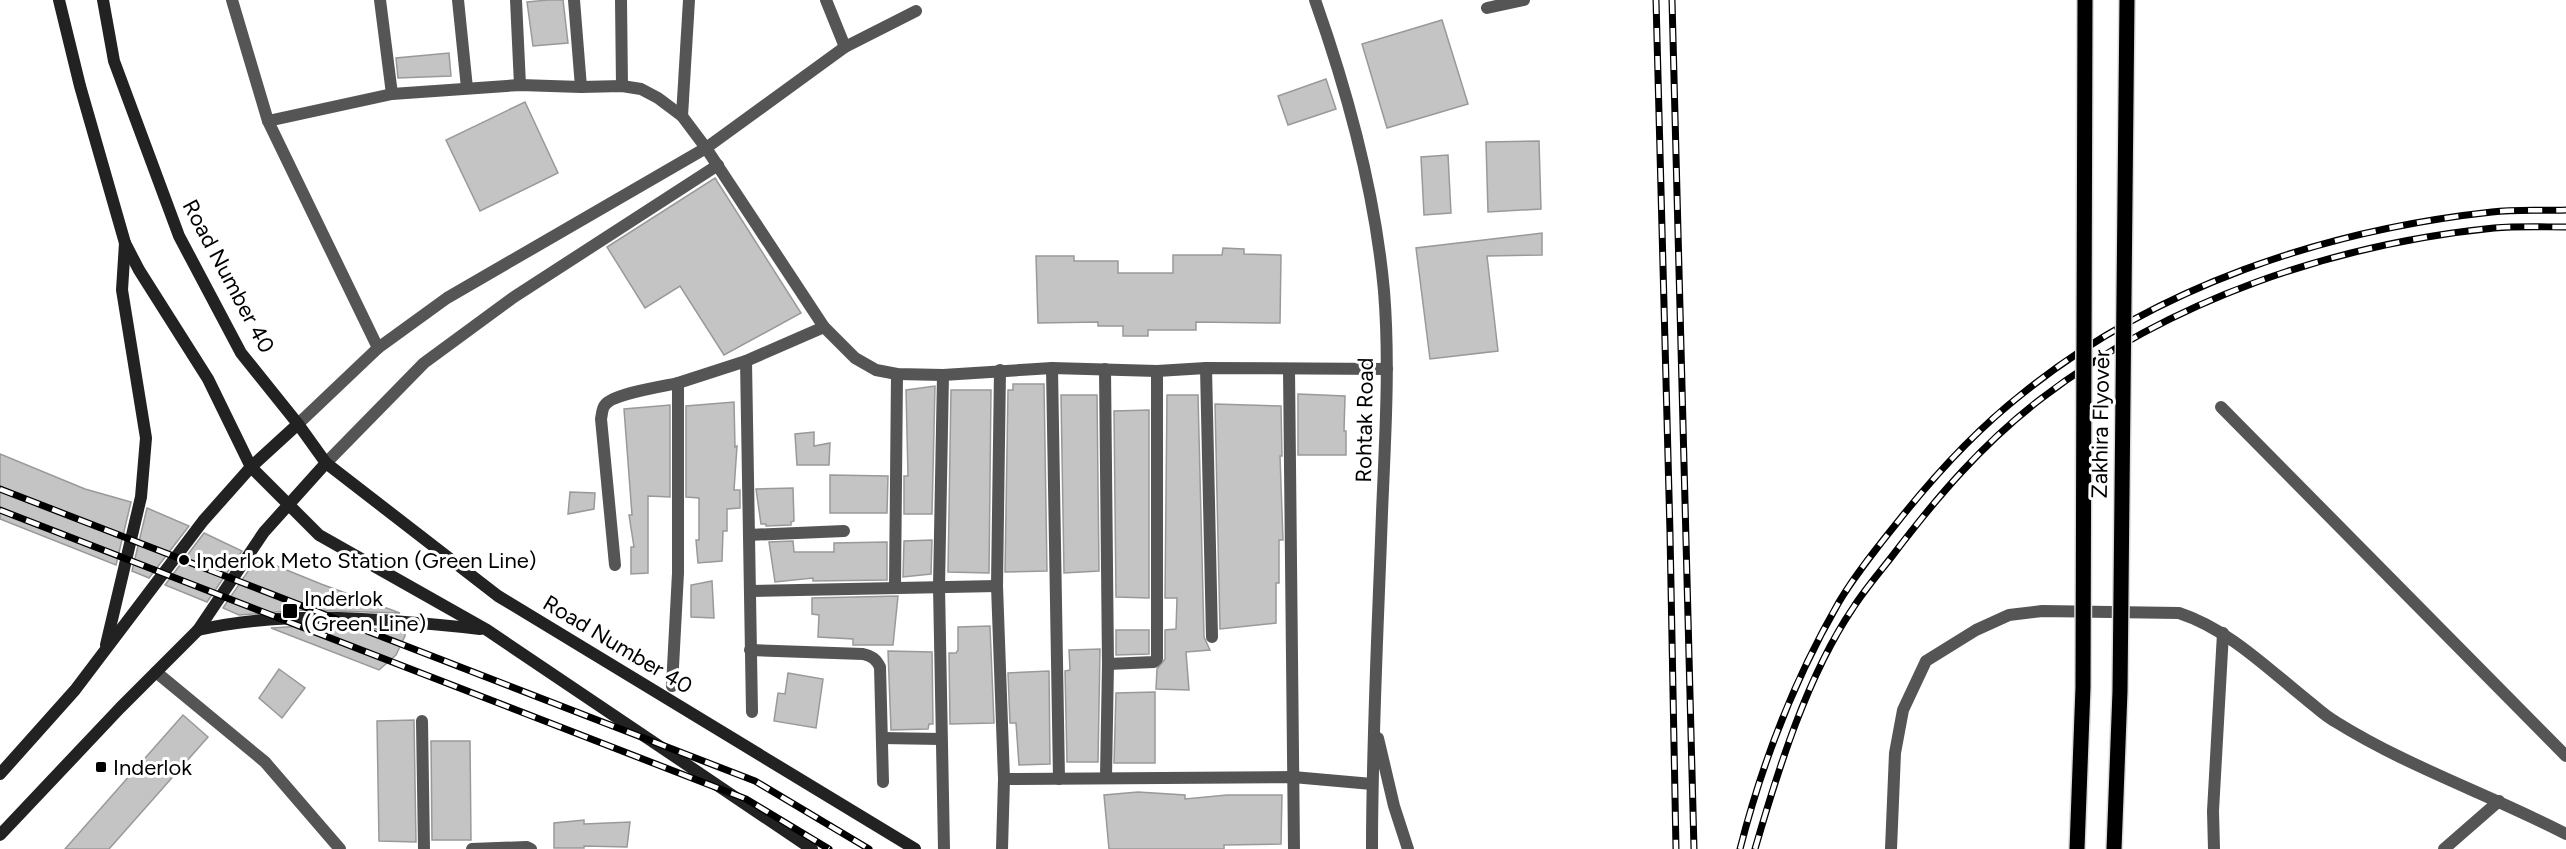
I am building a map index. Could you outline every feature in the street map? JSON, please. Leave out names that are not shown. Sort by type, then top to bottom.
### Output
[{"type":"main road","points":[[59,0],[80,86],[125,243],[139,270],[208,379],[251,467],[319,535],[488,630],[812,849]]},
{"type":"main road","name":"Road Number 40","points":[[103,0],[114,61],[179,236],[241,353],[326,463],[498,596],[915,849]]},
{"type":"main road","name":"Zakhira Flyover","points":[[2077,849],[2083,675],[2085,0]]},
{"type":"main road","name":"Zakhira Flyover","points":[[2114,849],[2120,691],[2127,0]]},
{"type":"main road","points":[[105,650],[141,497],[146,438],[122,290],[125,243]]},
{"type":"main road","points":[[0,774],[75,690],[203,521],[251,467],[298,424]]},
{"type":"main road","points":[[0,835],[198,630],[250,552],[288,504],[326,463]]},
{"type":"main road","points":[[198,630],[236,621],[273,619],[416,622],[488,630]]},
{"type":"street","points":[[232,0],[268,121],[378,348]]},
{"type":"street","points":[[380,0],[392,94]]},
{"type":"street","points":[[458,0],[467,88]]},
{"type":"street","points":[[516,0],[520,85]]},
{"type":"street","points":[[574,0],[581,87]]},
{"type":"street","points":[[621,0],[622,86]]},
{"type":"street","points":[[681,116],[689,0]]},
{"type":"street","points":[[826,0],[845,47]]},
{"type":"street","name":"Rohtak Road","points":[[1315,0],[1335,55],[1368,190],[1377,232],[1384,291],[1387,369],[1372,784],[1372,849]]},
{"type":"street","points":[[1487,8],[1524,0]]},
{"type":"street","points":[[298,424],[378,348],[447,298],[706,148],[845,47],[916,11]]},
{"type":"street","points":[[268,121],[392,94],[520,85],[622,86],[641,89],[658,98],[681,116],[718,165],[824,327],[855,358],[876,370],[897,374],[942,375],[1052,368],[1157,371],[1206,368],[1387,369]]},
{"type":"street","points":[[326,463],[424,363],[514,297],[718,165]]},
{"type":"street","points":[[615,565],[601,419],[604,405],[610,399],[678,383],[746,361],[824,327]]},
{"type":"street","points":[[746,361],[752,712]]},
{"type":"street","points":[[1052,368],[1059,779]]},
{"type":"street","points":[[1206,368],[1212,637]]},
{"type":"street","points":[[1105,369],[1108,664],[1106,777]]},
{"type":"street","points":[[1289,369],[1294,849]]},
{"type":"street","points":[[1000,370],[997,586],[1004,779],[1002,849]]},
{"type":"street","points":[[1108,664],[1157,660],[1157,371]]},
{"type":"street","points":[[895,587],[897,374]]},
{"type":"street","points":[[942,375],[939,587],[944,849]]},
{"type":"street","points":[[672,686],[678,573],[678,383]]},
{"type":"street","points":[[2221,407],[2566,756]]},
{"type":"street","points":[[750,535],[844,531]]},
{"type":"street","points":[[750,591],[997,586]]},
{"type":"street","points":[[1891,849],[1895,753],[1903,710],[1926,661],[1976,630],[2009,615],[2042,610],[2179,613],[2198,619],[2223,633],[2340,725],[2366,741],[2566,834]]},
{"type":"street","points":[[2214,849],[2213,811],[2223,633]]},
{"type":"street","points":[[750,650],[871,656],[880,667],[884,782]]},
{"type":"street","points":[[156,672],[265,762],[340,849]]},
{"type":"street","points":[[422,721],[424,849]]},
{"type":"street","points":[[1374,722],[1394,806],[1408,849]]},
{"type":"street","points":[[882,738],[941,739]]},
{"type":"street","points":[[1004,779],[1293,777],[1372,784]]},
{"type":"street","points":[[2444,849],[2499,801]]},
{"type":"street","points":[[472,849],[527,847],[531,849]]},
{"type":"building","points":[[563,0],[568,43],[533,46],[527,2]]},
{"type":"building","points":[[1442,20],[1468,104],[1387,128],[1362,44]]},
{"type":"building","points":[[449,53],[451,76],[398,78],[396,58]]},
{"type":"building","points":[[1326,79],[1336,109],[1288,125],[1278,96]]},
{"type":"building","points":[[525,102],[558,173],[480,211],[446,140]]},
{"type":"building","points":[[1539,141],[1541,209],[1488,212],[1486,142]]},
{"type":"building","points":[[1448,155],[1451,213],[1424,215],[1421,157]]},
{"type":"building","points":[[715,178],[801,313],[724,355],[680,286],[645,308],[607,247]]},
{"type":"building","points":[[1542,233],[1542,255],[1487,256],[1498,351],[1430,359],[1416,248]]},
{"type":"building","points":[[1223,248],[1244,249],[1244,254],[1281,255],[1280,323],[1196,322],[1196,330],[1148,330],[1148,336],[1123,336],[1123,326],[1098,326],[1098,322],[1038,323],[1036,256],[1074,256],[1074,261],[1118,261],[1118,273],[1173,273],[1173,255],[1222,255]]},
{"type":"building","points":[[1013,384],[1044,384],[1047,571],[1005,572],[1008,390],[1013,390]]},
{"type":"building","points":[[935,386],[932,514],[904,514],[904,476],[908,476],[906,390]]},
{"type":"building","points":[[951,390],[991,390],[989,573],[948,572]]},
{"type":"building","points":[[1298,394],[1345,396],[1346,455],[1298,455]]},
{"type":"building","points":[[1061,395],[1097,395],[1099,571],[1064,573]]},
{"type":"building","points":[[1167,395],[1198,395],[1204,637],[1210,650],[1186,652],[1189,690],[1156,689],[1157,669],[1165,659],[1165,630],[1176,629],[1177,598],[1165,598]]},
{"type":"building","points":[[734,402],[735,447],[737,446],[734,490],[740,490],[740,508],[727,509],[727,531],[723,531],[722,561],[698,563],[696,540],[699,540],[699,498],[686,497],[686,406]]},
{"type":"building","points":[[1215,404],[1281,406],[1283,540],[1279,540],[1276,623],[1220,629]]},
{"type":"building","points":[[670,405],[670,497],[648,496],[648,573],[631,574],[631,547],[634,547],[629,515],[632,515],[624,409]]},
{"type":"building","points":[[1149,410],[1149,598],[1116,597],[1114,411]]},
{"type":"building","points":[[814,432],[814,446],[830,443],[829,465],[797,465],[795,434]]},
{"type":"building","points":[[0,454],[85,489],[131,502],[116,565],[0,519]]},
{"type":"building","points":[[830,475],[888,476],[887,513],[830,513]]},
{"type":"building","points":[[793,488],[794,521],[791,525],[766,526],[766,524],[761,524],[756,489]]},
{"type":"building","points":[[570,492],[595,493],[594,509],[568,514]]},
{"type":"building","points":[[147,508],[189,526],[149,578],[132,571]]},
{"type":"building","points":[[204,533],[242,551],[207,602],[165,585]]},
{"type":"building","points":[[932,540],[931,574],[903,577],[904,541]]},
{"type":"building","points":[[793,541],[794,552],[834,552],[834,543],[887,542],[887,580],[813,581],[813,578],[775,582],[769,542]]},
{"type":"building","points":[[257,558],[400,613],[303,610],[239,615],[223,608]]},
{"type":"building","points":[[712,581],[714,618],[691,617],[691,585]]},
{"type":"building","points":[[898,596],[893,645],[853,645],[853,639],[818,637],[819,615],[812,614],[812,598]]},
{"type":"building","points":[[303,626],[405,630],[405,636],[396,655],[379,670],[271,628]]},
{"type":"building","points":[[990,626],[994,723],[950,724],[949,653],[956,653],[958,650],[958,627]]},
{"type":"building","points":[[1116,630],[1149,630],[1149,654],[1116,655]]},
{"type":"building","points":[[1100,649],[1098,762],[1067,762],[1065,671],[1070,670],[1069,650]]},
{"type":"building","points":[[888,651],[932,652],[933,724],[929,724],[928,729],[891,730]]},
{"type":"building","points":[[279,669],[305,688],[282,718],[259,698]]},
{"type":"building","points":[[1049,671],[1050,764],[1019,765],[1016,723],[1010,723],[1008,673]]},
{"type":"building","points":[[788,673],[823,679],[816,728],[774,721],[778,693],[785,694]]},
{"type":"building","points":[[1155,692],[1155,763],[1114,763],[1116,693]]},
{"type":"building","points":[[183,715],[208,737],[109,849],[65,849]]},
{"type":"building","points":[[414,720],[416,842],[379,841],[377,721]]},
{"type":"building","points":[[431,741],[470,741],[471,840],[432,840]]},
{"type":"building","points":[[1138,792],[1185,795],[1185,799],[1227,795],[1282,795],[1281,844],[1224,845],[1224,849],[1109,849],[1104,795]]},
{"type":"building","points":[[584,820],[584,824],[630,822],[627,847],[554,848],[554,823]]},
{"type":"railway","points":[[1656,0],[1676,849]]},
{"type":"railway","points":[[1672,0],[1694,849]]},
{"type":"railway","points":[[1740,849],[1758,785],[1781,722],[1808,661],[1845,592],[1910,506],[1940,472],[1971,439],[2022,394],[2073,356],[2128,323],[2185,294],[2305,249],[2367,233],[2429,221],[2501,211],[2566,210]]},
{"type":"railway","points":[[1755,849],[1795,724],[1822,663],[1853,608],[1944,491],[2000,433],[2042,398],[2092,363],[2144,332],[2199,305],[2256,282],[2314,263],[2434,236],[2503,227],[2566,227]]},
{"type":"railway","points":[[0,489],[755,781],[869,849]]},
{"type":"railway","points":[[0,510],[746,799],[829,849]]},
{"type":"place","name":"Inderlok Meto Station (Green Line)","points":[[184,560]]},
{"type":"place","name":"Inderlok (Green Line)","points":[[290,611]]},
{"type":"place","name":"Inderlok","points":[[101,767]]}]
